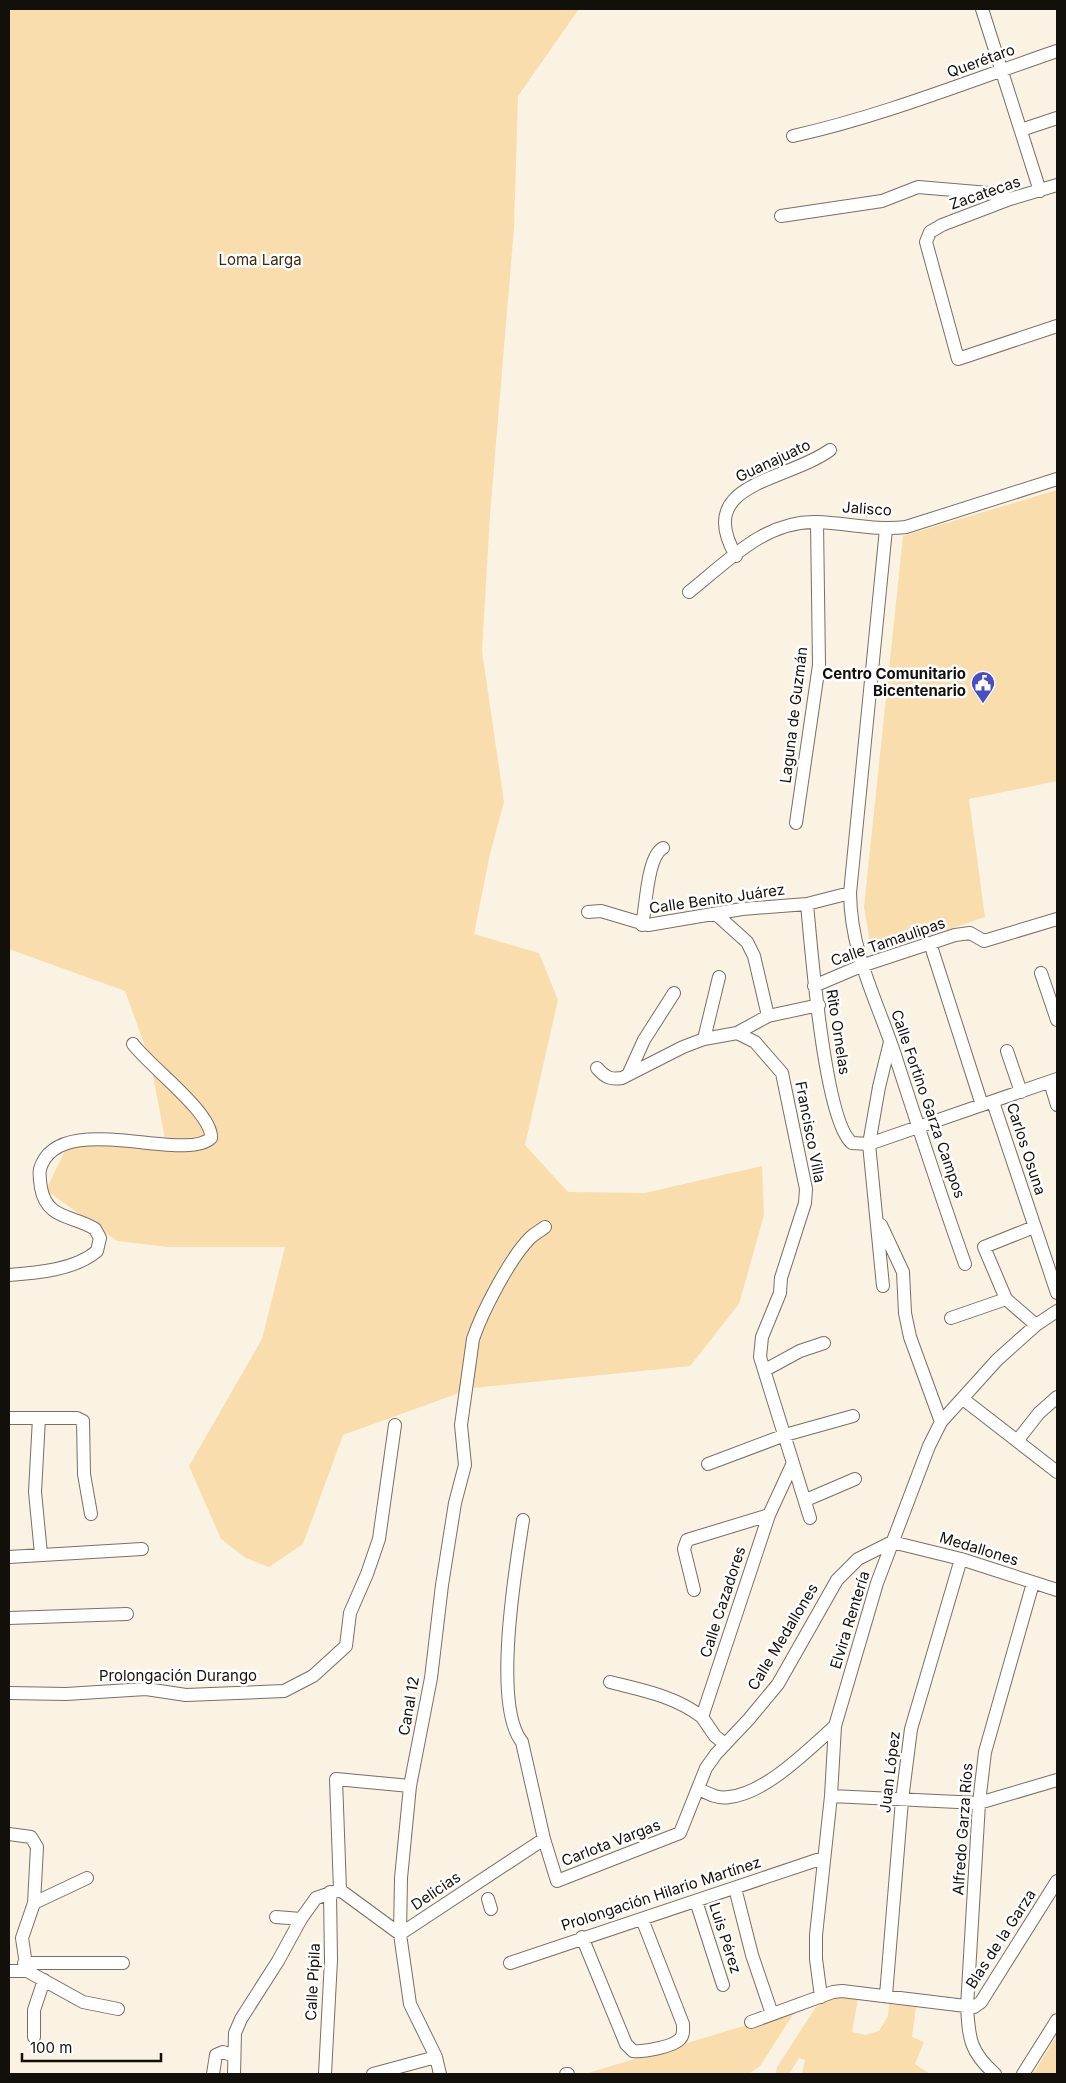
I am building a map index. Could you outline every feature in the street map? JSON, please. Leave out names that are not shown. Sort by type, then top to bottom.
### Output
[{"type":"street","points":[[982,9],[1040,191]]},
{"type":"street","name":"Querétaro","points":[[793,136],[826,129],[915,101],[1057,51]]},
{"type":"street","points":[[1021,130],[1057,118]]},
{"type":"street","name":"Zacatecas","points":[[1057,185],[1010,199],[942,225],[927,237],[929,257],[958,359],[1057,326]]},
{"type":"street","points":[[781,216],[882,201],[918,187],[989,192],[1010,199]]},
{"type":"street","name":"Guanajuato","points":[[736,556],[727,540],[723,519],[725,510],[733,498],[751,487],[812,462],[830,450]]},
{"type":"street","name":"Jalisco","points":[[689,592],[763,535],[782,526],[817,522],[886,529],[906,527],[1057,479]]},
{"type":"street","name":"Laguna de Guzmán","points":[[796,822],[820,665],[817,522]]},
{"type":"street","name":"Calle Fortino Garza Campos","points":[[886,529],[850,893],[853,936],[963,1259]]},
{"type":"street","points":[[642,925],[650,871],[656,854],[663,848]]},
{"type":"street","name":"Calle Benito Juárez","points":[[588,912],[601,911],[642,925],[717,915],[742,909],[807,904],[850,893]]},
{"type":"street","name":"Rito Ornelas","points":[[807,904],[814,986],[819,1005],[824,1057],[842,1129],[852,1143],[869,1144]]},
{"type":"street","points":[[717,915],[747,942],[754,956],[768,1016]]},
{"type":"street","name":"Calle Tamaulipas","points":[[814,986],[862,966],[966,933],[981,941],[988,940],[1057,919]]},
{"type":"street","name":"Carlos Osuna","points":[[930,943],[1057,1293]]},
{"type":"street","points":[[1041,973],[1057,1020]]},
{"type":"street","points":[[704,1039],[719,977]]},
{"type":"street","points":[[630,1073],[644,1040],[674,993]]},
{"type":"street","points":[[597,1068],[605,1077],[613,1080],[622,1078],[704,1039],[737,1033],[768,1016],[819,1005]]},
{"type":"street","name":"Francisco Villa","points":[[737,1033],[755,1042],[782,1073],[806,1189],[802,1214],[781,1278],[780,1293],[762,1337],[760,1357],[765,1370]]},
{"type":"street","points":[[883,1286],[869,1144],[890,1041]]},
{"type":"street","points":[[9,1275],[47,1270],[84,1260],[97,1251],[100,1238],[99,1233],[89,1224],[62,1217],[51,1209],[43,1198],[40,1170],[44,1160],[53,1151],[76,1141],[106,1140],[182,1145],[203,1143],[211,1138],[210,1127],[196,1107],[142,1057],[132,1044]]},
{"type":"street","points":[[1007,1051],[1021,1092]]},
{"type":"street","points":[[869,1144],[918,1125],[1053,1081],[1057,1104]]},
{"type":"street","points":[[877,1218],[903,1272],[904,1313],[910,1337],[941,1422]]},
{"type":"street","name":"Canal 12","points":[[440,2074],[436,2057],[410,2004],[400,1934],[401,1878],[410,1786],[431,1678],[442,1586],[455,1504],[465,1465],[461,1425],[473,1339],[477,1325],[516,1256],[530,1238],[545,1227]]},
{"type":"street","points":[[1034,1227],[984,1247],[1006,1299],[1036,1325]]},
{"type":"street","points":[[951,1318],[1006,1299]]},
{"type":"street","name":"Elvira Rentería","points":[[821,1997],[816,1959],[816,1935],[831,1796],[835,1726],[877,1582],[929,1446],[941,1422],[997,1360],[1036,1325],[1057,1311]]},
{"type":"street","points":[[810,1518],[806,1500],[792,1465],[765,1370],[800,1351],[824,1343]]},
{"type":"street","points":[[1017,1441],[1039,1413],[1057,1397]]},
{"type":"street","points":[[963,1399],[1057,1472]]},
{"type":"street","points":[[708,1464],[785,1436],[853,1416]]},
{"type":"street","points":[[9,1418],[80,1419],[84,1425],[84,1474],[91,1514]]},
{"type":"street","points":[[39,1418],[36,1492],[41,1554]]},
{"type":"street","name":"Prolongación Durango","points":[[9,1693],[66,1694],[146,1689],[186,1695],[266,1693],[284,1691],[313,1676],[346,1646],[350,1613],[367,1574],[378,1539],[395,1425]]},
{"type":"street","name":"Calle Cazadores","points":[[702,1717],[769,1515],[792,1465]]},
{"type":"street","points":[[806,1500],[855,1479]]},
{"type":"street","points":[[694,1590],[684,1550],[684,1545],[688,1540],[769,1515]]},
{"type":"street","name":"Carlota Vargas","points":[[523,1520],[509,1614],[508,1663],[512,1720],[516,1734],[522,1742],[544,1839],[558,1881],[680,1833],[700,1789]]},
{"type":"street","name":"Medallones","points":[[892,1542],[961,1559],[1057,1590]]},
{"type":"street","name":"Calle Medallones","points":[[700,1789],[706,1768],[778,1684],[837,1580],[858,1559],[892,1542]]},
{"type":"street","points":[[9,1557],[142,1548]]},
{"type":"street","name":"Juan López","points":[[886,1995],[902,1800],[911,1729],[961,1559]]},
{"type":"street","name":"Alfredo Garza Ríos","points":[[995,2074],[980,2061],[970,2042],[967,2007],[980,1803],[985,1752],[1033,1583]]},
{"type":"street","points":[[9,1618],[127,1614]]},
{"type":"street","points":[[610,1682],[669,1698],[689,1707],[702,1717],[714,1736],[725,1744]]},
{"type":"street","points":[[700,1789],[719,1797],[730,1797],[744,1793],[765,1782],[789,1765],[835,1726]]},
{"type":"street","name":"Calle Pípila","points":[[325,2074],[335,1891],[336,1779],[410,1786]]},
{"type":"street","points":[[831,1796],[980,1803],[1057,1780]]},
{"type":"street","points":[[9,1834],[31,1837],[35,1842],[34,1903],[22,1938],[25,1967],[82,2002],[118,2009]]},
{"type":"street","name":"Delicias","points":[[400,1934],[544,1839]]},
{"type":"street","name":"Prolongación Hilario Martínez","points":[[510,1963],[582,1937],[642,1919],[823,1858]]},
{"type":"street","points":[[34,1903],[87,1878]]},
{"type":"street","name":"Blas de la Garza","points":[[967,2007],[974,2007],[981,2002],[1057,1881]]},
{"type":"street","points":[[735,1888],[752,1955],[772,2014]]},
{"type":"street","points":[[234,2074],[235,2033],[241,2019],[278,1961],[301,1919],[316,1898],[335,1891],[400,1934]]},
{"type":"street","name":"Luis Pérez","points":[[696,1901],[723,1985]]},
{"type":"street","points":[[276,1917],[301,1919]]},
{"type":"street","points":[[582,1937],[626,2044],[632,2051],[643,2052],[680,2039],[684,2032],[679,2012],[642,1919]]},
{"type":"street","points":[[9,1971],[25,1967],[123,1963]]},
{"type":"street","points":[[34,2037],[34,2010],[44,1980]]},
{"type":"street","points":[[751,2022],[842,1990],[967,2007]]},
{"type":"street","points":[[1023,2074],[1057,2020]]},
{"type":"street","points":[[212,2074],[216,2055],[223,2052],[234,2056]]},
{"type":"street","points":[[373,2074],[436,2057]]},
{"type":"green space","name":"Loma Larga","points":[[9,9],[579,9],[518,96],[514,228],[490,515],[482,651],[504,802],[490,854],[474,934],[539,953],[558,1000],[525,1145],[568,1192],[645,1193],[762,1166],[764,1215],[739,1304],[690,1366],[473,1388],[343,1435],[303,1544],[269,1567],[246,1558],[221,1539],[189,1466],[262,1339],[285,1247],[168,1247],[117,1241],[46,1190],[67,1146],[165,1139],[150,1060],[125,991],[9,949]]},
{"type":"green space","points":[[1057,490],[1057,781],[969,799],[985,917],[872,955],[864,907],[903,536]]},
{"type":"green space","points":[[832,1997],[858,1999],[852,2032],[865,2035],[879,2031],[888,2016],[889,2004],[916,2007],[912,2037],[924,2042],[915,2064],[930,2074],[802,2074],[805,2060],[799,2058],[789,2074],[776,2074],[777,2067],[816,2007]]},
{"type":"green space","points":[[796,2010],[760,2066],[749,2074],[585,2074]]},
{"type":"green space","points":[[1057,2035],[1057,2074],[1033,2074]]},
{"type":"place","name":"Centro Comunitario Bicentenario","points":[[983,704]]}]
